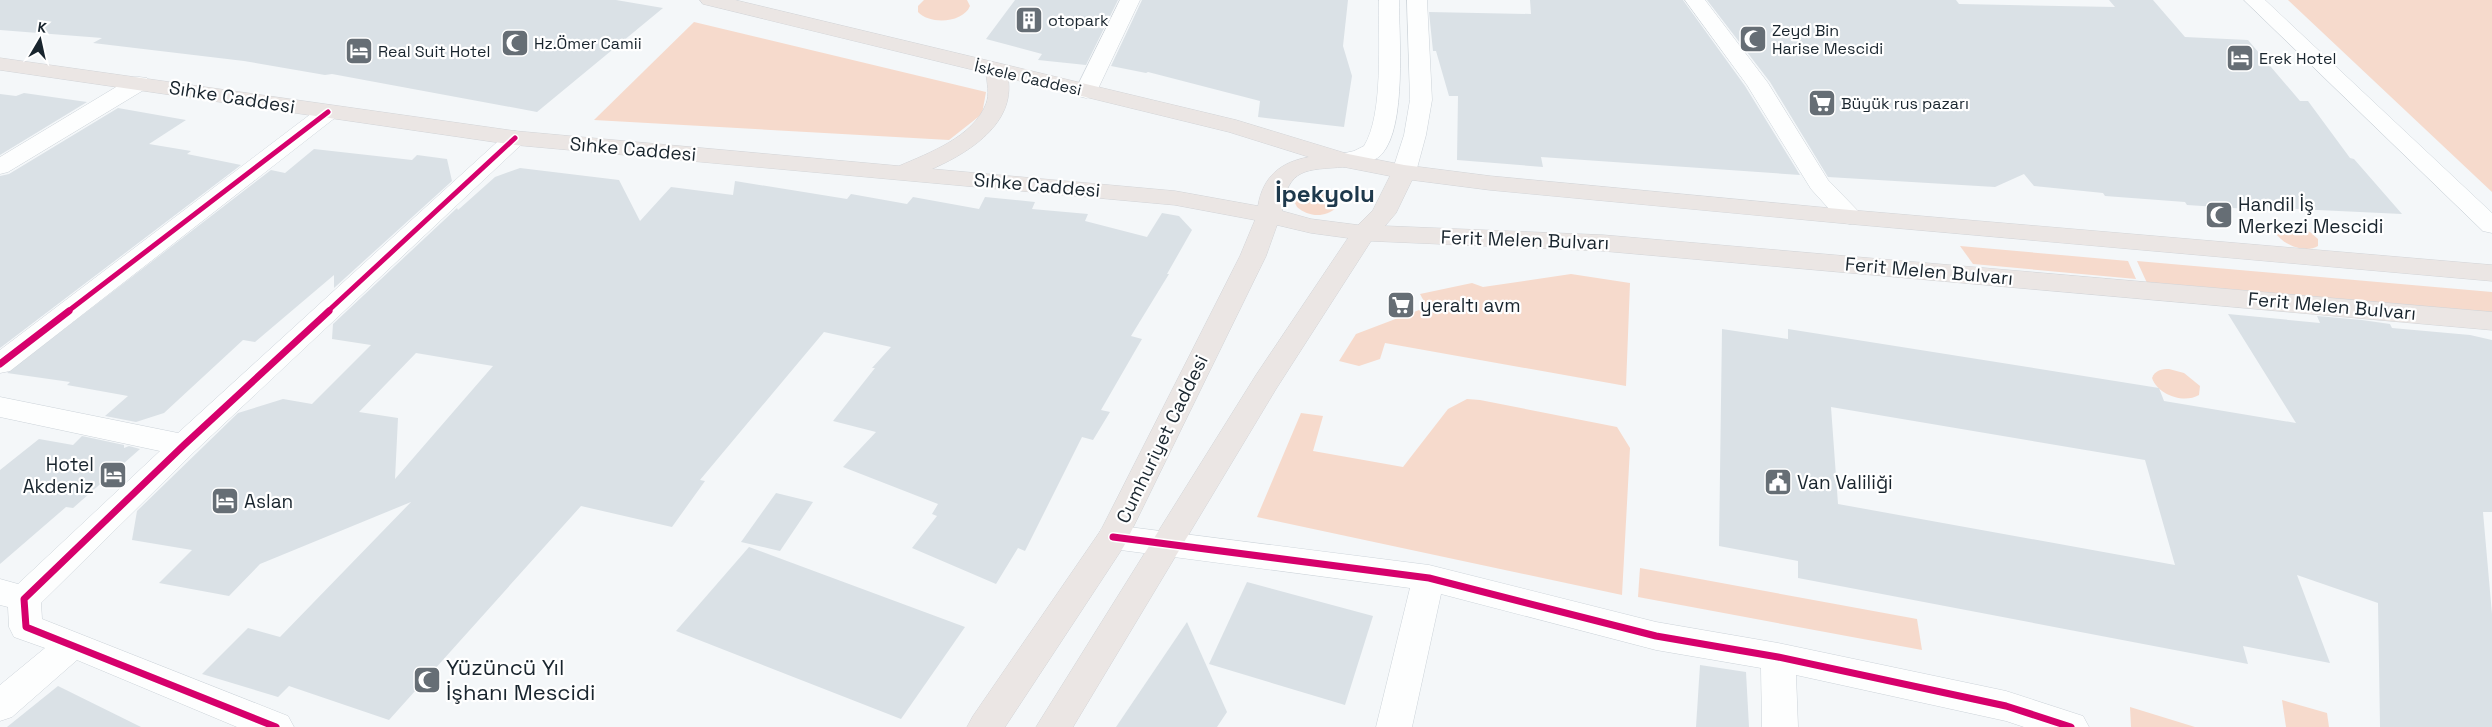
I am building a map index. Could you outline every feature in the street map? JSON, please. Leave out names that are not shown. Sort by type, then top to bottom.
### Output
[{"type":"main road","name":"İskele Caddesi","points":[[710,0],[996,71],[1236,127],[1344,160]]},
{"type":"main road","name":"Sıhke Caddesi","points":[[0,64],[514,138],[847,170],[905,172],[1175,198],[1269,215],[1311,226],[1364,233]]},
{"type":"main road","points":[[905,172],[942,156],[971,137],[984,124],[998,104],[1000,88],[996,71]]},
{"type":"main road","points":[[1344,160],[1404,172],[1490,183],[2492,274]]},
{"type":"main road","name":"Cumhuriyet Caddesi","points":[[985,727],[1113,537],[1253,256],[1269,215],[1270,196],[1278,178],[1295,166],[1344,160]]},
{"type":"main road","points":[[1054,727],[1266,382],[1364,233],[1384,213],[1404,172]]},
{"type":"main road","name":"Ferit Melen Bulvarı","points":[[1364,233],[1603,243],[2492,321]]},
{"type":"street","points":[[1086,91],[1130,0]]},
{"type":"street","points":[[1344,160],[1366,155],[1375,148],[1381,130],[1386,105],[1390,0]]},
{"type":"street","points":[[1404,172],[1415,135],[1421,100],[1416,0]]},
{"type":"street","points":[[1695,0],[1757,83],[1819,184],[1850,217]]},
{"type":"street","points":[[2254,0],[2492,226]]},
{"type":"street","points":[[0,167],[139,83]]},
{"type":"street","points":[[0,364],[328,112]]},
{"type":"street","points":[[276,727],[73,644],[26,627],[12,596],[184,445],[514,138]]},
{"type":"street","points":[[0,407],[184,445]]},
{"type":"street","points":[[1113,537],[1430,578],[1656,636],[1778,657],[2006,706],[2071,727]]},
{"type":"street","points":[[1394,727],[1430,578]]},
{"type":"street","points":[[0,706],[73,644]]},
{"type":"street","points":[[1778,657],[1780,727]]},
{"type":"shaded area","points":[[924,0],[967,0],[970,6],[966,12],[954,19],[930,19],[918,12],[918,6]]},
{"type":"shaded area","points":[[2288,0],[2492,0],[2492,192]]},
{"type":"shaded area","points":[[694,22],[986,92],[982,114],[949,140],[594,120]]},
{"type":"shaded area","points":[[1316,190],[1329,193],[1337,200],[1336,208],[1322,215],[1316,215],[1306,213],[1297,207],[1295,203],[1299,196]]},
{"type":"shaded area","points":[[2290,225],[2310,232],[2318,239],[2318,246],[2301,249],[2283,241],[2275,232],[2276,229]]},
{"type":"shaded area","points":[[1960,246],[2128,261],[2136,279],[1973,264]]},
{"type":"shaded area","points":[[2137,261],[2492,292],[2492,313],[2147,283]]},
{"type":"shaded area","points":[[1571,274],[1630,283],[1626,386],[1385,343],[1380,359],[1359,366],[1339,361],[1356,334],[1427,307],[1420,294],[1472,283],[1483,287]]},
{"type":"shaded area","points":[[2169,369],[2184,373],[2200,386],[2199,395],[2193,398],[2179,398],[2160,389],[2152,378],[2153,375],[2161,370]]},
{"type":"shaded area","points":[[1467,399],[1617,427],[1630,448],[1622,595],[1257,517],[1301,413],[1323,416],[1313,451],[1403,467],[1448,409]]},
{"type":"shaded area","points":[[1640,568],[1917,619],[1922,650],[1638,597]]},
{"type":"shaded area","points":[[2282,700],[2327,713],[2329,727],[2286,727]]},
{"type":"shaded area","points":[[2130,707],[2195,727],[2131,727]]},
{"type":"building","points":[[0,0],[616,0],[663,8],[537,112],[332,74],[325,75],[244,61],[93,43],[102,38],[0,30]]},
{"type":"building","points":[[1015,0],[1118,0],[1086,65],[1038,60],[1042,54],[986,39]]},
{"type":"building","points":[[1142,0],[1348,0],[1343,46],[1352,76],[1344,127],[1258,117],[1260,101],[1148,72],[1111,66]]},
{"type":"building","points":[[1530,0],[1683,0],[1745,86],[1800,175],[1541,157],[1543,167],[1457,160],[1458,96],[1449,96],[1436,51],[1433,51],[1429,12],[1531,14]]},
{"type":"building","points":[[1707,0],[1956,0],[1959,4],[2115,7],[2109,0],[2153,0],[2185,37],[2248,40],[2300,101],[2308,101],[2350,158],[2354,159],[2402,214],[2277,208],[2279,211],[2187,205],[2185,202],[2105,196],[2103,193],[2034,186],[2024,174],[1995,187],[1828,177],[1770,82]]},
{"type":"building","points":[[24,93],[87,102],[0,155],[0,94],[16,96]]},
{"type":"building","points":[[118,108],[186,120],[149,144],[191,151],[187,154],[241,165],[0,348],[0,176],[9,174]]},
{"type":"building","points":[[314,149],[412,160],[417,155],[447,159],[452,181],[334,288],[334,275],[255,342],[243,340],[164,413],[136,422],[105,416],[128,396],[67,385],[70,382],[7,373],[271,170],[285,173]]},
{"type":"building","points":[[520,168],[619,180],[640,221],[671,187],[733,195],[735,181],[847,199],[851,194],[907,204],[913,197],[979,209],[985,197],[1035,202],[1032,209],[1088,214],[1085,221],[1147,237],[1162,213],[1179,216],[1192,230],[1167,274],[1169,274],[1131,336],[1142,339],[1101,410],[1110,412],[1093,440],[1082,437],[1025,551],[1018,548],[996,584],[912,548],[937,516],[932,514],[938,504],[843,467],[876,432],[833,421],[875,368],[872,368],[891,347],[824,332],[700,480],[705,481],[672,527],[581,506],[389,720],[289,686],[278,697],[202,674],[248,628],[280,637],[411,502],[260,564],[229,596],[159,583],[192,550],[132,540],[137,511],[238,413],[283,399],[312,404],[371,345],[332,339],[333,324],[457,208],[458,210],[495,177]],"holes":[[[416,353],[493,366],[395,479],[398,418],[359,412]]]},
{"type":"building","points":[[2228,314],[2320,323],[2317,316],[2362,320],[2390,324],[2392,328],[2470,335],[2492,340],[2492,512],[2483,512],[2492,614],[2492,727],[2380,727],[2378,603],[2297,575],[2330,663],[2243,646],[2248,664],[1798,578],[1798,561],[1719,546],[1722,329],[1788,339],[1788,329],[2159,388],[2164,401],[2296,423]],"holes":[[[1831,407],[2145,460],[2175,565],[1838,504]]]},
{"type":"building","points":[[82,436],[124,445],[124,448],[129,446],[140,449],[73,508],[66,507],[0,564],[0,470],[39,439],[73,445]]},
{"type":"building","points":[[776,493],[813,502],[780,551],[741,542]]},
{"type":"building","points":[[749,547],[965,627],[901,719],[676,631]]},
{"type":"building","points":[[1247,582],[1373,616],[1345,705],[1209,664]]},
{"type":"building","points":[[1187,622],[1227,712],[1217,727],[1116,727]]},
{"type":"building","points":[[1700,665],[1746,672],[1749,727],[1696,727]]},
{"type":"building","points":[[58,686],[141,727],[7,727]]},
{"type":"cycle path","points":[[0,364],[328,112]]},
{"type":"cycle path","points":[[276,727],[73,644],[26,627],[24,599],[184,445],[515,138]]},
{"type":"cycle path","points":[[1113,537],[1429,578],[1656,636],[1778,657],[2006,706],[2071,727]]},
{"type":"place","name":"otopark","points":[[1029,20]]},
{"type":"place","name":"Zeyd Bin Harise Mescidi","points":[[1753,39]]},
{"type":"place","name":"Hz.Ömer Camii","points":[[515,43]]},
{"type":"place","name":"Real Suit Hotel","points":[[359,51]]},
{"type":"place","name":"Erek Hotel","points":[[2240,58]]},
{"type":"place","name":"Büyük rus pazarı","points":[[1822,103]]},
{"type":"place","name":"Handil İş Merkezi Mescidi","points":[[2219,215]]},
{"type":"place","name":"yeraltı avm","points":[[1401,305]]},
{"type":"place","name":"Hotel Akdeniz","points":[[113,475]]},
{"type":"place","name":"Van Valiliği","points":[[1778,482]]},
{"type":"place","name":"Aslan","points":[[225,501]]},
{"type":"place","name":"Yüzüncü Yıl İşhanı Mescidi","points":[[427,680]]},
{"type":"district","name":"İpekyolu","points":[[1325,193]]}]
